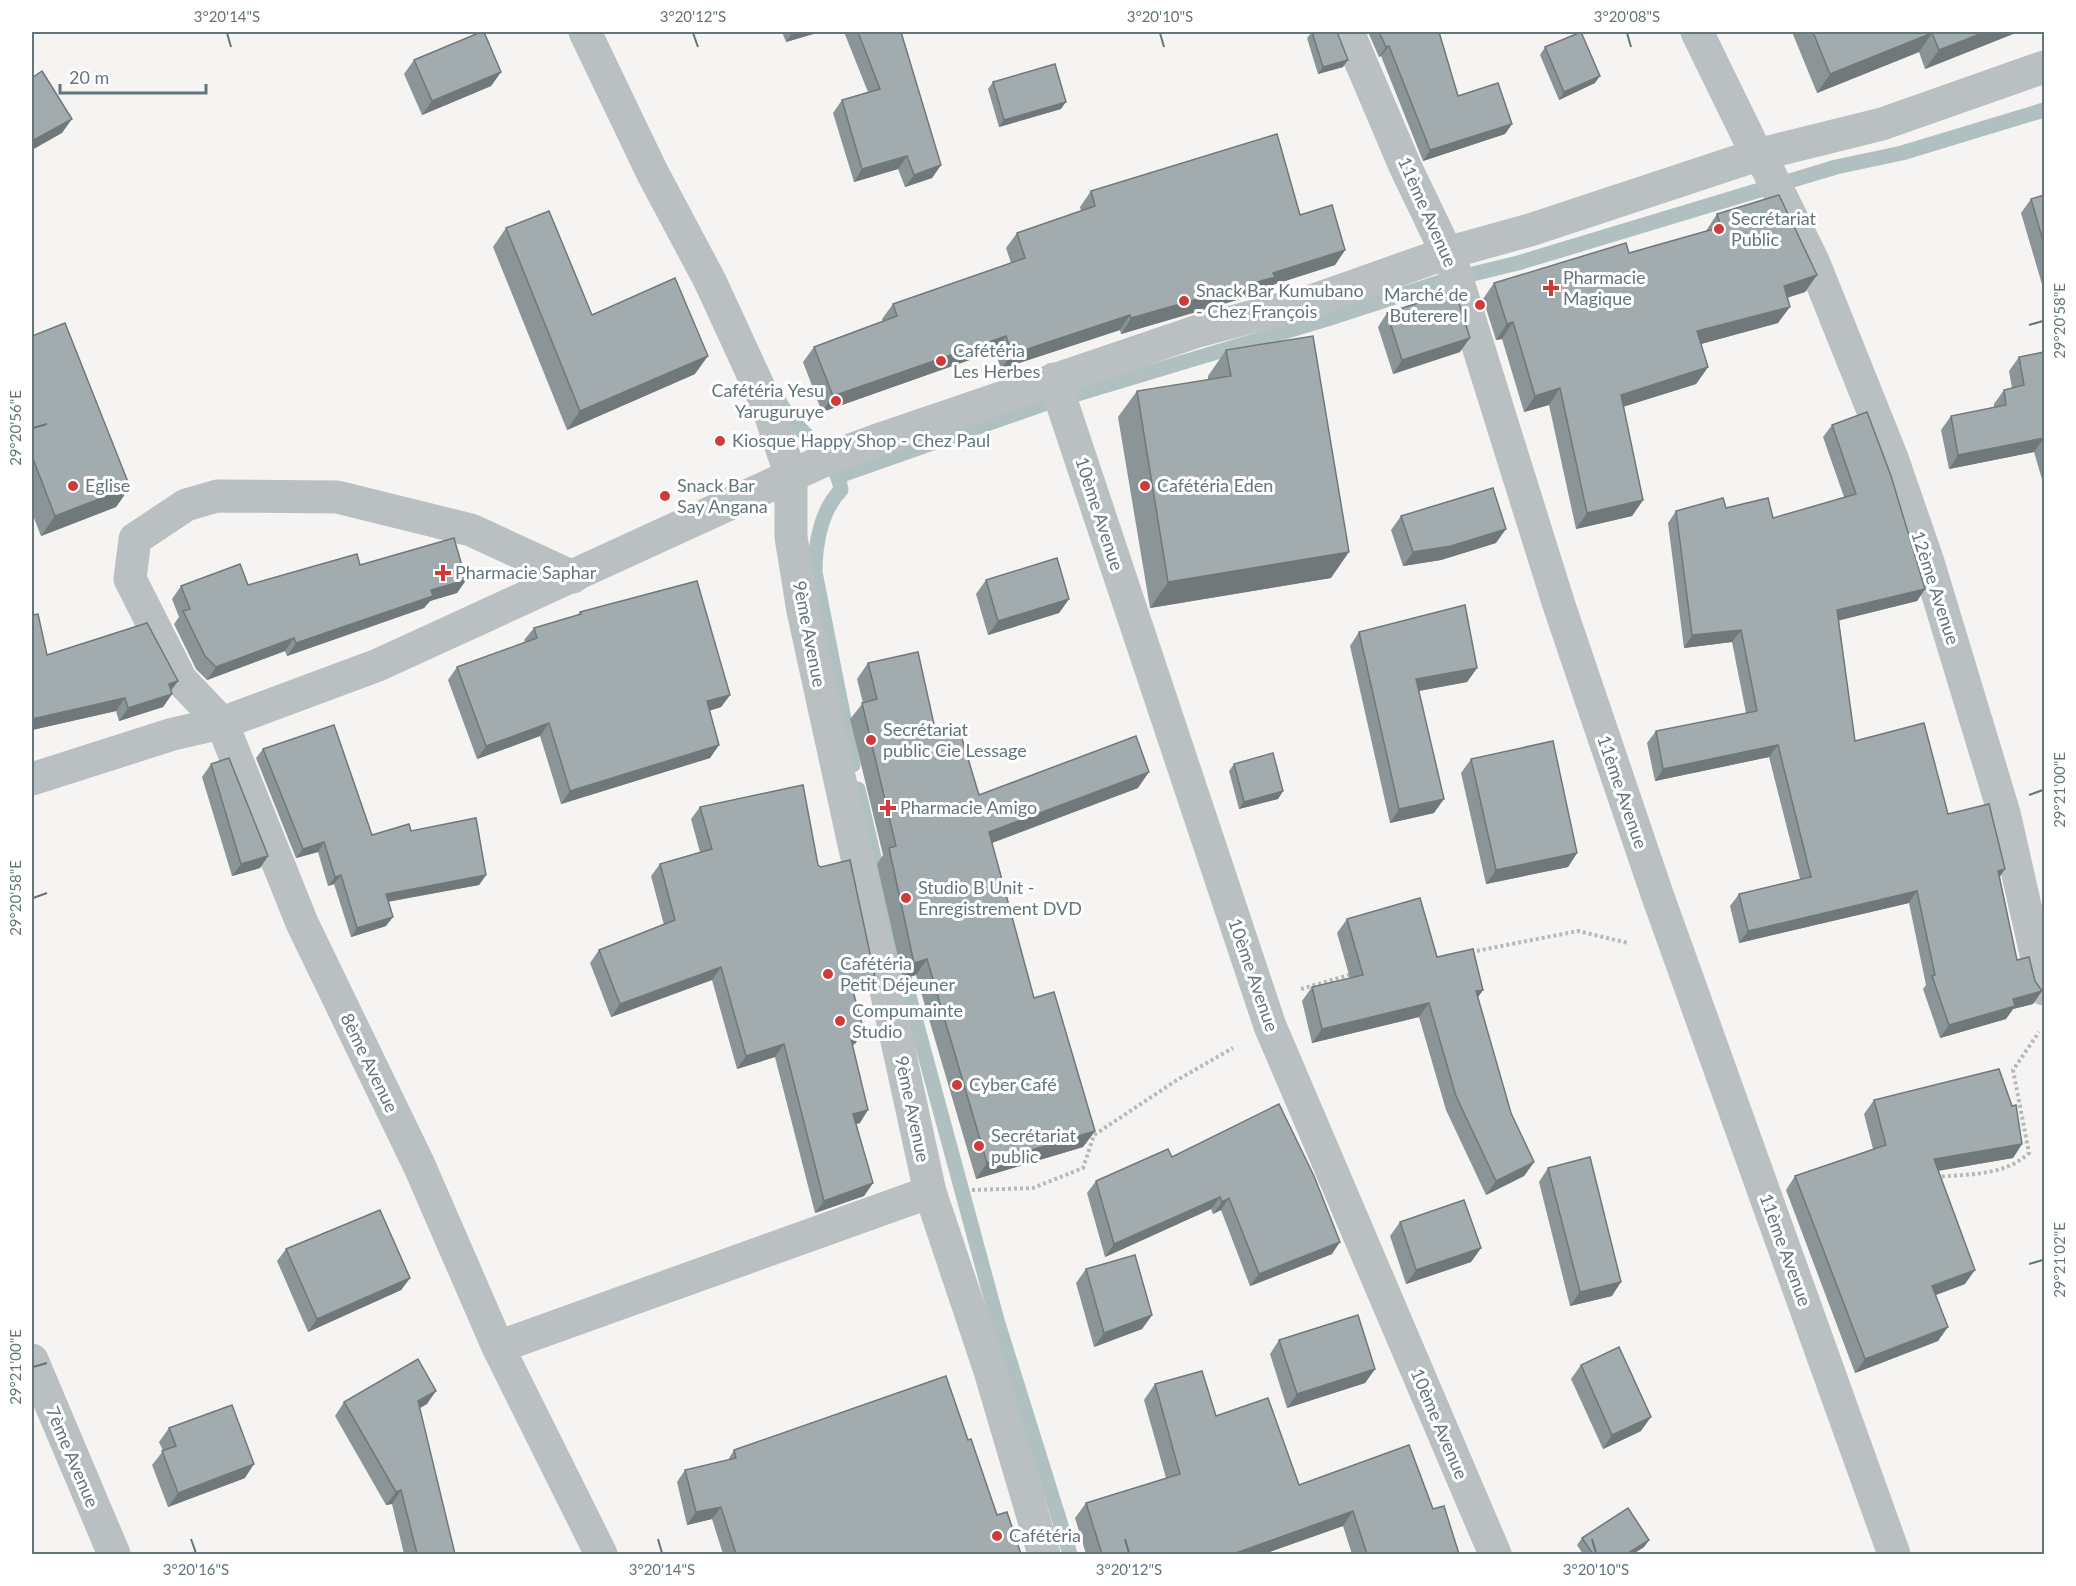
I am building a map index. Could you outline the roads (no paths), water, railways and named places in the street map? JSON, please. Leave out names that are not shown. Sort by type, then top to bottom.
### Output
[{"type":"street","name":"9ème Avenue","points":[[585,32],[652,172],[710,281],[767,405],[791,476],[791,537],[803,611],[930,1192],[990,1371],[1044,1554]]},
{"type":"street","name":"11ème Avenue","points":[[1348,32],[1405,166],[1450,259],[1559,605],[1664,915],[1894,1554]]},
{"type":"street","points":[[1697,32],[1761,160]]},
{"type":"street","points":[[32,779],[173,734],[222,723],[378,665],[828,459],[1059,396],[1198,331],[1314,300],[1450,259],[1530,230],[1882,124],[2044,67]]},
{"type":"street","name":"12ème Avenue","points":[[1761,160],[1813,261],[1892,458],[1928,562],[2004,813],[2044,989]]},
{"type":"street","name":"10ème Avenue","points":[[1059,396],[1270,1026],[1495,1554]]},
{"type":"street","name":"8ème Avenue","points":[[573,577],[471,530],[337,497],[217,496],[186,505],[135,538],[130,579],[181,680],[222,723],[302,923],[418,1165],[498,1347],[601,1554]]},
{"type":"street","points":[[498,1347],[930,1192]]},
{"type":"street","name":"7ème Avenue","points":[[32,1360],[114,1554]]},
{"type":"waterway","points":[[839,476],[1044,404],[1327,319],[1444,281],[1518,263],[1836,167],[1902,153],[2044,110]]},
{"type":"waterway","points":[[779,401],[832,465],[841,490],[828,507],[820,528],[815,572],[853,765]]},
{"type":"waterway","points":[[858,789],[889,922],[997,1320],[1070,1554]]},
{"type":"place","name":"Secrétariat Public","points":[[1719,229]]},
{"type":"place","name":"Pharmacie Magique","points":[[1551,288]]},
{"type":"place","name":"Snack Bar Kumubano - Chez François","points":[[1184,301]]},
{"type":"place","name":"Marché de Buterere I","points":[[1480,305]]},
{"type":"place","name":"Cafétéria Les Herbes","points":[[941,361]]},
{"type":"place","name":"Cafétéria Yesu Yaruguruye","points":[[836,401]]},
{"type":"place","name":"Kiosque Happy Shop - Chez Paul","points":[[720,441]]},
{"type":"place","name":"Eglise","points":[[73,486]]},
{"type":"place","name":"Cafétéria Eden","points":[[1145,486]]},
{"type":"place","name":"Snack Bar Say Angana","points":[[665,496]]},
{"type":"place","name":"Pharmacie Saphar","points":[[443,573]]},
{"type":"place","name":"Secrétariat public Cie Lessage","points":[[871,740]]},
{"type":"place","name":"Pharmacie Amigo","points":[[888,808]]},
{"type":"place","name":"Studio B Unit - Enregistrement DVD","points":[[906,898]]},
{"type":"place","name":"Cafétéria Petit Déjeuner","points":[[828,974]]},
{"type":"place","name":"Compumainte Studio","points":[[840,1021]]},
{"type":"place","name":"Cyber Café","points":[[957,1085]]},
{"type":"place","name":"Secrétariat public","points":[[979,1146]]},
{"type":"place","name":"Cafétéria","points":[[997,1536]]}]
